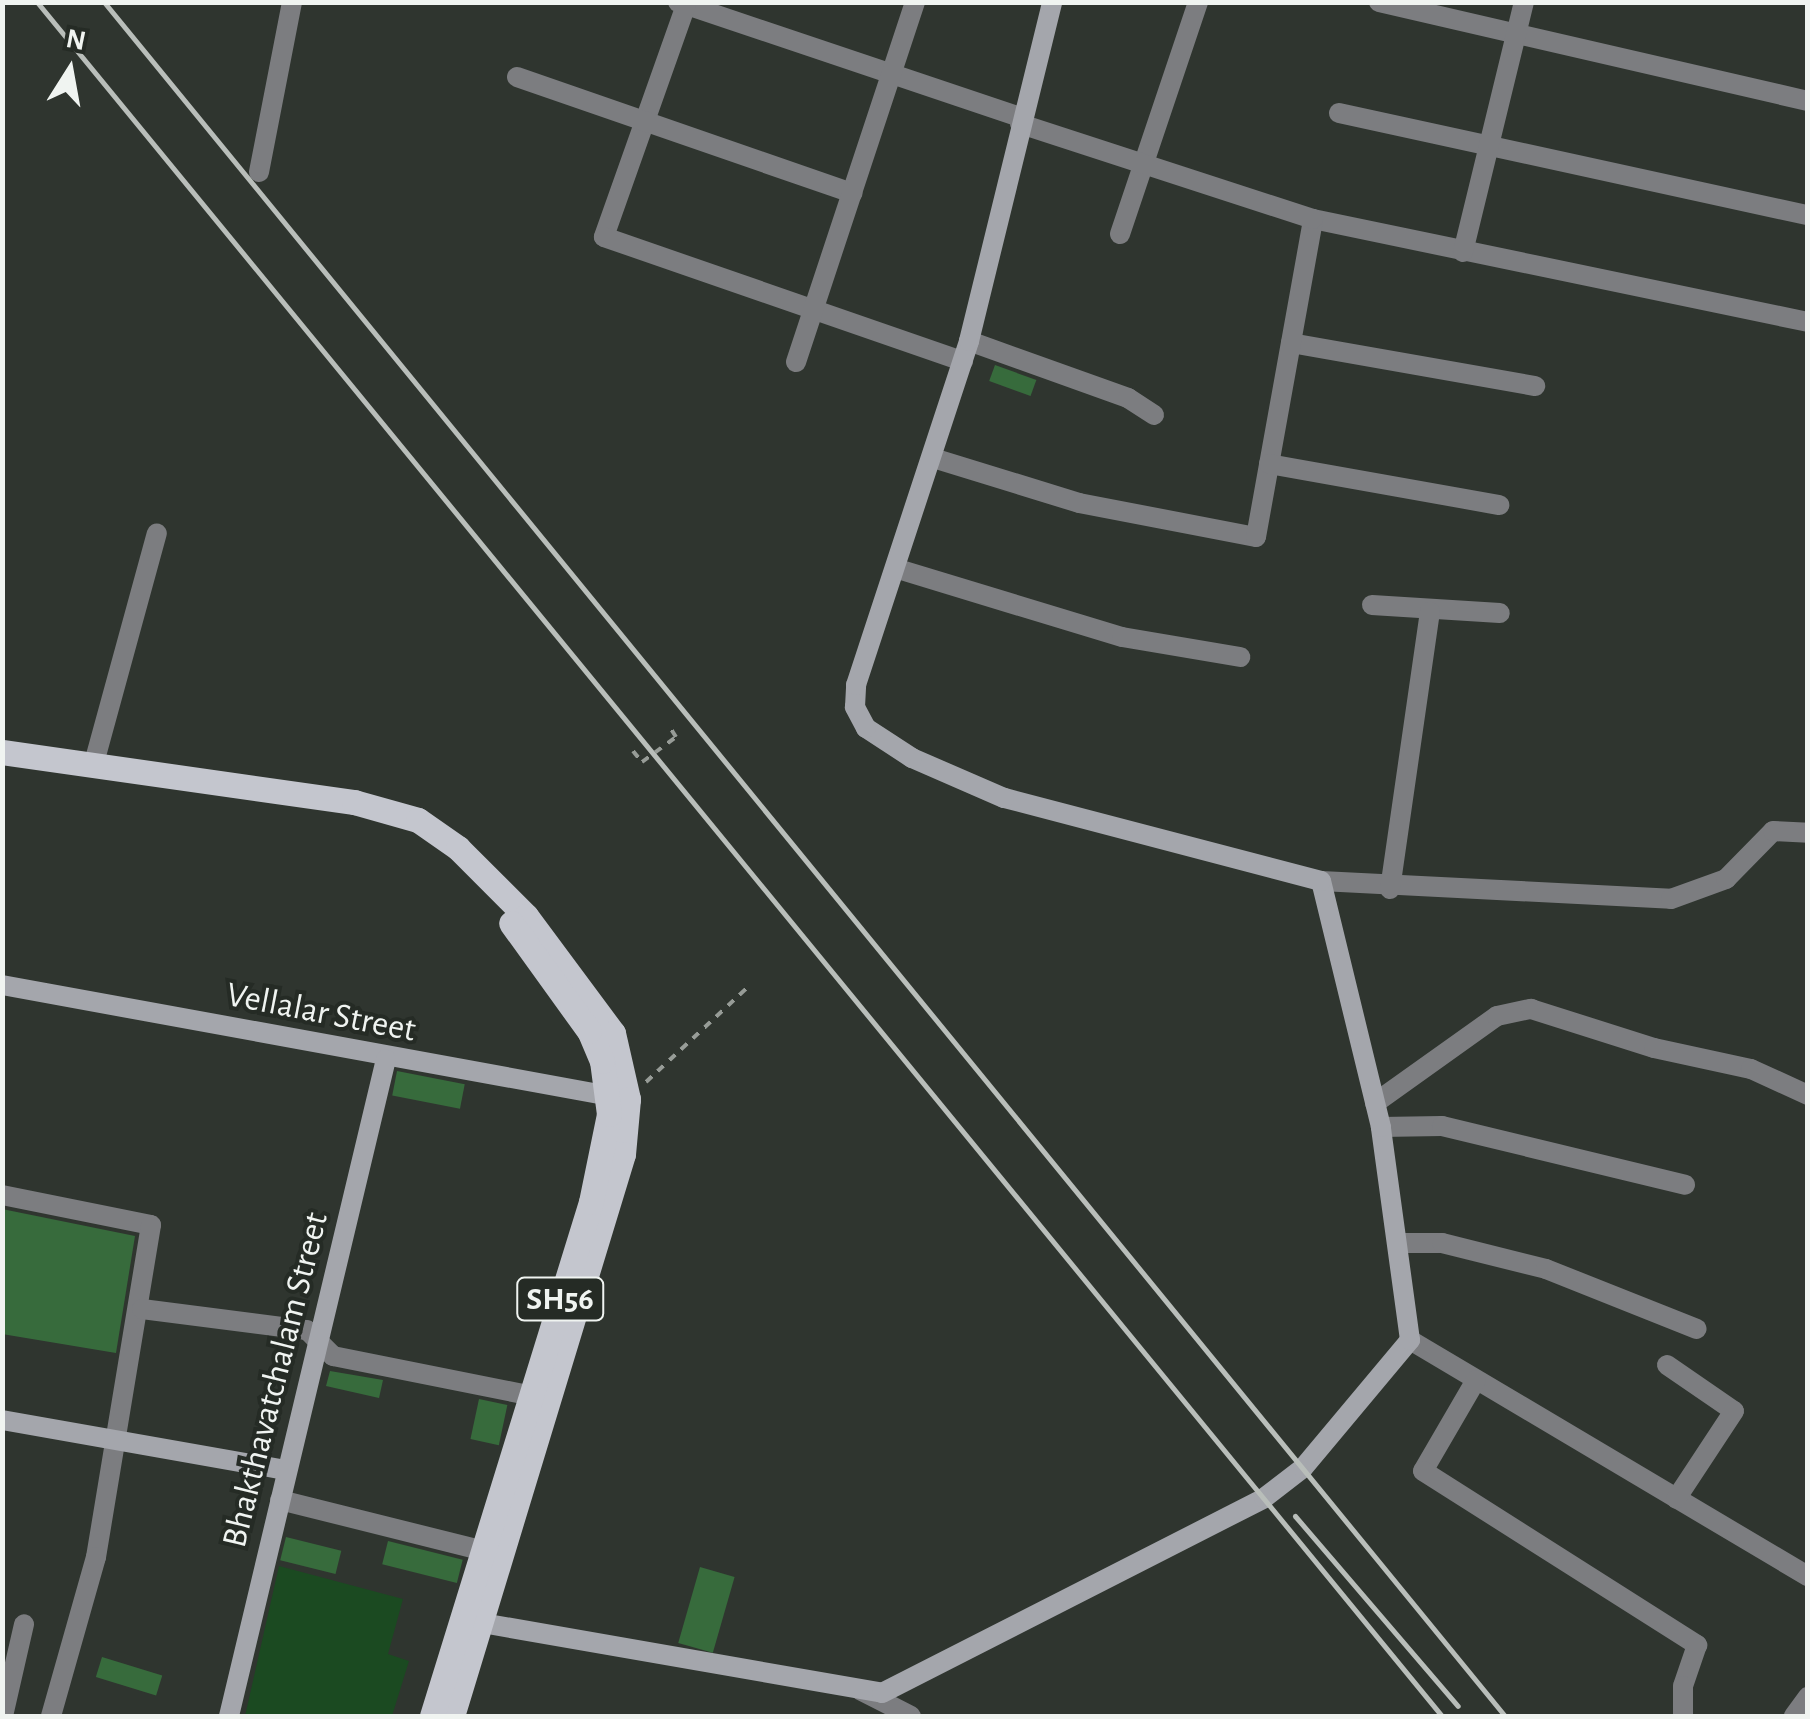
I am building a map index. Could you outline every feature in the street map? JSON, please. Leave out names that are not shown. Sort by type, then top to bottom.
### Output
[{"type":"main road","points":[[472,1621],[882,1693],[1264,1498],[1302,1468],[1410,1340],[1401,1242],[1380,1127],[1321,882],[1004,798],[912,758],[866,728],[855,707],[856,685],[898,570],[966,351],[1052,2]]},
{"type":"main road","name":"SH56","points":[[2,752],[389,810],[439,832],[504,899],[526,916],[606,1023],[621,1053],[614,1192],[539,1398],[491,1553],[452,1716]]},
{"type":"main road","name":"Vellalar Street","points":[[2,985],[386,1059],[618,1097]]},
{"type":"main road","name":"Bhakthavatchalam Street","points":[[229,1716],[386,1059]]},
{"type":"main road","points":[[2,1420],[117,1445],[286,1470]]},
{"type":"main road","name":"SH56","points":[[432,1716],[472,1621]]},
{"type":"street","points":[[260,172],[292,2]]},
{"type":"street","points":[[796,362],[915,2]]},
{"type":"street","points":[[1120,234],[1198,2]]},
{"type":"street","points":[[1379,2],[1808,100]]},
{"type":"street","points":[[1464,252],[1524,2]]},
{"type":"street","points":[[1154,415],[1128,398],[813,310],[604,237],[682,4],[1144,164],[1313,218],[1808,322]]},
{"type":"street","points":[[517,77],[852,193]]},
{"type":"street","points":[[1339,112],[1808,216]]},
{"type":"street","points":[[933,458],[1078,503],[1256,537],[1313,218]]},
{"type":"street","points":[[1291,343],[1534,386]]},
{"type":"street","points":[[1269,464],[1498,505]]},
{"type":"street","points":[[94,763],[157,534]]},
{"type":"street","points":[[898,570],[1122,637],[1240,657]]},
{"type":"street","points":[[1372,605],[1430,612],[1500,613]]},
{"type":"street","points":[[1390,889],[1430,612]]},
{"type":"street","points":[[1321,882],[1390,889],[1671,899],[1726,880],[1773,831],[1808,833]]},
{"type":"street","points":[[1375,1103],[1498,1016],[1531,1009],[1654,1048],[1751,1069],[1808,1095]]},
{"type":"street","points":[[1380,1127],[1442,1126],[1685,1185]]},
{"type":"street","points":[[2,1195],[151,1225],[142,1308],[96,1556],[51,1716]]},
{"type":"street","points":[[1401,1242],[1442,1243],[1546,1269],[1697,1329]]},
{"type":"street","points":[[142,1308],[306,1330],[332,1356],[539,1398]]},
{"type":"street","points":[[1410,1340],[1808,1576]]},
{"type":"street","points":[[1667,1365],[1734,1411],[1676,1499]]},
{"type":"street","points":[[1476,1380],[1423,1471],[1697,1645],[1683,1686],[1683,1716]]},
{"type":"street","points":[[280,1500],[491,1553]]},
{"type":"street","points":[[3,1716],[24,1624]]},
{"type":"street","points":[[859,1689],[911,1716]]},
{"type":"street","points":[[1794,1716],[1808,1697]]},
{"type":"path","points":[[633,751],[642,762],[676,736],[668,726]]},
{"type":"path","points":[[618,1097],[749,986]]},
{"type":"green space","points":[[279,1566],[403,1599],[388,1654],[409,1661],[392,1716],[245,1716]]},
{"type":"building","points":[[995,365],[1036,380],[1031,396],[989,381]]},
{"type":"building","points":[[397,1071],[465,1084],[460,1109],[392,1096]]},
{"type":"building","points":[[2,1209],[135,1236],[116,1353],[2,1334]]},
{"type":"building","points":[[330,1371],[383,1380],[379,1398],[326,1386]]},
{"type":"building","points":[[479,1399],[507,1405],[499,1445],[470,1439]]},
{"type":"building","points":[[286,1537],[341,1551],[336,1574],[280,1560]]},
{"type":"building","points":[[388,1541],[463,1560],[457,1583],[382,1564]]},
{"type":"building","points":[[700,1567],[735,1577],[713,1653],[678,1643]]},
{"type":"building","points":[[102,1657],[162,1675],[156,1696],[96,1677]]},
{"type":"railway","points":[[37,2],[1442,1716]]},
{"type":"railway","points":[[104,2],[1505,1716]]},
{"type":"railway","points":[[1295,1516],[1458,1706]]}]
